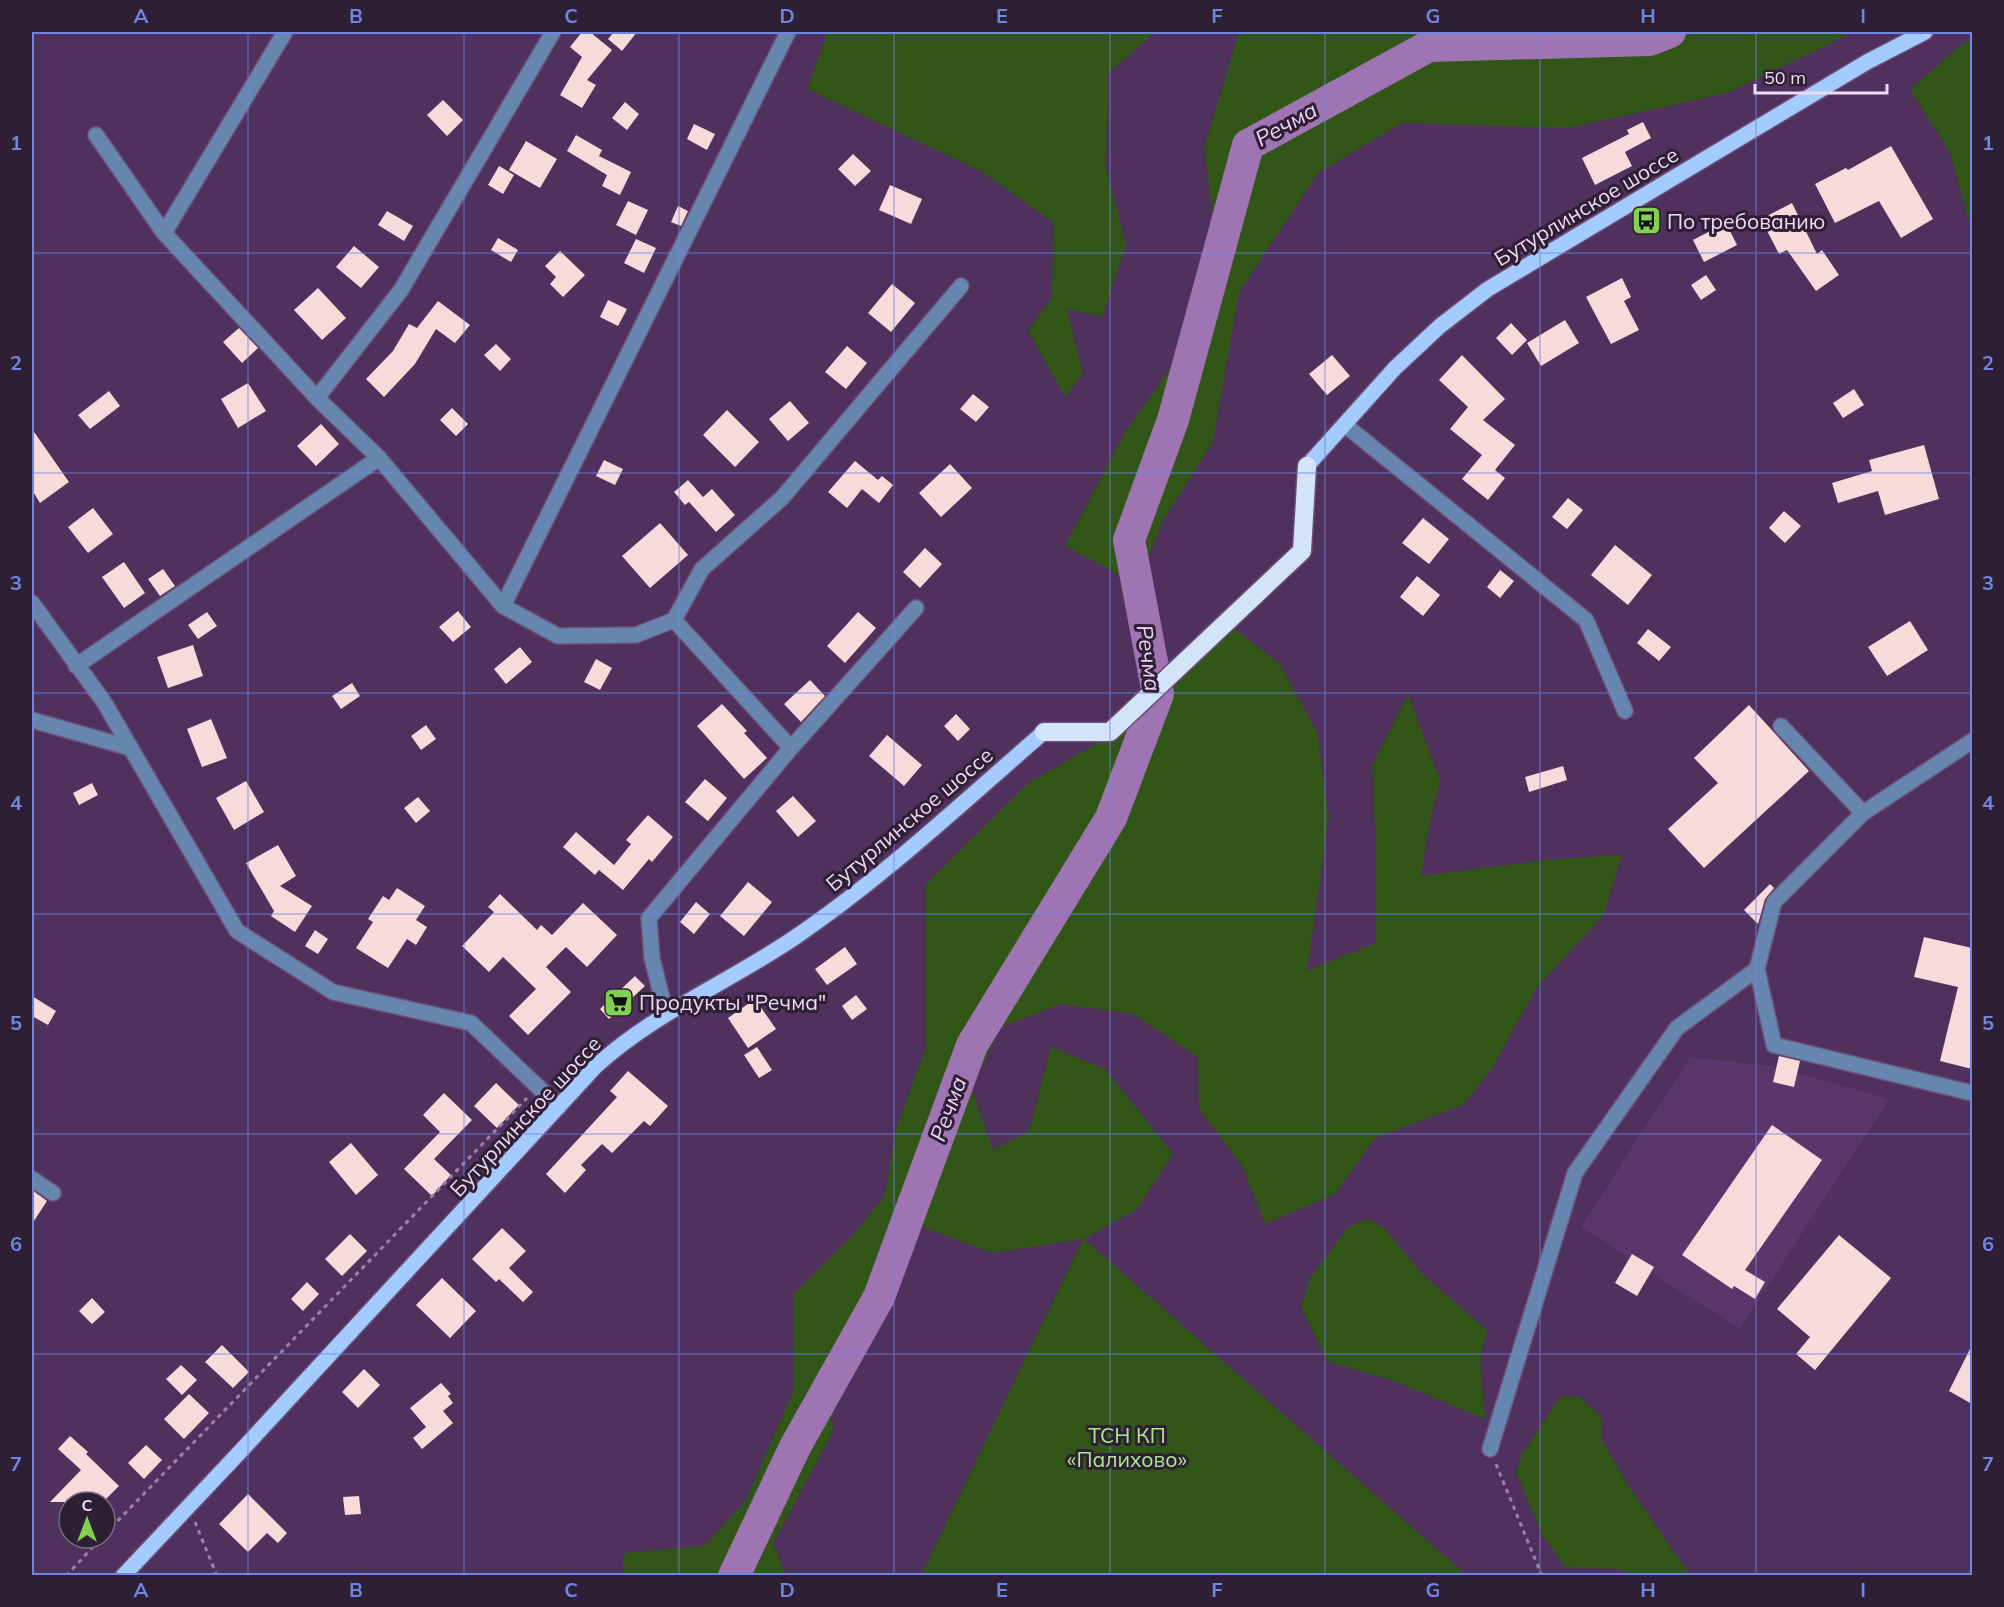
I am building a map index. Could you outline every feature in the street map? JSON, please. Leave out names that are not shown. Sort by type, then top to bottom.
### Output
[{"type":"highway","points":[[1044,732],[1110,732],[1302,551],[1306,466]]},
{"type":"main road","name":"Бутурлинское шоссе","points":[[1306,466],[1395,368],[1440,326],[1488,289],[1867,62],[1925,32]]},
{"type":"main road","name":"Бутурлинское шоссе","points":[[123,1575],[608,1055],[666,1014],[769,954],[834,909],[882,872],[1044,732]]},
{"type":"street","points":[[164,233],[285,32]]},
{"type":"street","points":[[317,398],[401,290],[553,32]]},
{"type":"street","points":[[503,606],[788,32]]},
{"type":"street","points":[[96,135],[164,233],[317,398],[379,458],[503,606],[558,636],[636,635],[674,620],[702,569],[782,498],[961,286]]},
{"type":"street","points":[[1345,425],[1586,620],[1625,711]]},
{"type":"street","points":[[76,666],[379,458]]},
{"type":"street","points":[[32,603],[104,702],[237,931],[333,992],[471,1023],[559,1107]]},
{"type":"street","points":[[666,1014],[652,958],[649,918],[791,748],[916,608]]},
{"type":"street","points":[[674,620],[791,748]]},
{"type":"street","points":[[32,720],[131,748]]},
{"type":"street","points":[[1781,726],[1863,813]]},
{"type":"street","points":[[1972,741],[1863,813],[1774,902],[1757,969],[1774,1045],[1972,1093]]},
{"type":"street","points":[[1490,1449],[1575,1173],[1677,1028],[1757,969]]},
{"type":"street","points":[[32,1179],[53,1193]]},
{"type":"path","points":[[117,1522],[537,1087]]},
{"type":"path","points":[[1490,1449],[1542,1575]]},
{"type":"path","points":[[189,1505],[217,1575]]},
{"type":"path","points":[[66,1575],[90,1550]]},
{"type":"shaded area","points":[[1690,1057],[1773,1066],[1890,1099],[1739,1329],[1581,1227]]},
{"type":"green space","points":[[828,32],[1156,32],[1108,73],[1106,168],[1126,245],[1102,317],[1067,309],[1083,374],[1065,397],[1028,331],[1052,297],[1053,222],[981,171],[807,89]]},
{"type":"green space","points":[[1239,32],[1490,32],[1502,44],[1650,40],[1652,32],[1854,32],[1727,93],[1568,128],[1402,123],[1318,173],[1239,292],[1213,442],[1162,522],[1138,585],[1065,546],[1124,434],[1198,329],[1218,253],[1204,148]]},
{"type":"green space","points":[[1972,40],[1972,231],[1950,153],[1910,90],[1962,44]]},
{"type":"green space","name":"ТСН КП «Палихово»","points":[[1234,628],[1281,665],[1317,733],[1329,816],[1307,971],[1375,943],[1376,850],[1372,765],[1408,694],[1440,780],[1429,826],[1421,876],[1546,860],[1622,855],[1603,916],[1537,987],[1491,1070],[1463,1105],[1375,1138],[1335,1194],[1265,1224],[1242,1166],[1199,1109],[1198,1057],[1133,1014],[1060,1004],[1000,1028],[972,1089],[993,1150],[1029,1131],[1051,1047],[1105,1069],[1173,1154],[1137,1209],[1084,1239],[1466,1575],[921,1575],[1083,1239],[992,1253],[907,1221],[879,1297],[830,1385],[833,1432],[773,1543],[786,1575],[623,1575],[623,1553],[704,1546],[745,1502],[794,1389],[794,1294],[853,1235],[885,1195],[896,1128],[925,1051],[926,884],[1028,783],[1112,735]]},
{"type":"green space","points":[[1367,1219],[1383,1227],[1423,1275],[1487,1330],[1480,1361],[1485,1419],[1394,1381],[1327,1361],[1301,1307],[1310,1278],[1348,1227]]},
{"type":"green space","points":[[1578,1396],[1601,1417],[1602,1441],[1630,1488],[1690,1575],[1636,1575],[1619,1569],[1565,1567],[1543,1536],[1516,1473],[1522,1454],[1560,1397]]},
{"type":"building","points":[[582,32],[590,32],[612,50],[587,80],[596,85],[582,108],[560,95],[582,57],[570,47]]},
{"type":"building","points":[[614,32],[637,32],[622,51],[608,39]]},
{"type":"building","points":[[443,100],[463,120],[447,136],[427,115]]},
{"type":"building","points":[[625,102],[639,114],[627,130],[612,118]]},
{"type":"building","points":[[1643,122],[1651,138],[1625,152],[1632,166],[1595,185],[1582,158],[1629,134],[1627,130]]},
{"type":"building","points":[[694,124],[715,134],[707,150],[687,139]]},
{"type":"building","points":[[576,135],[602,150],[599,156],[631,172],[620,195],[602,186],[607,175],[567,151]]},
{"type":"building","points":[[526,141],[557,159],[540,188],[509,170]]},
{"type":"building","points":[[1891,146],[1933,219],[1901,238],[1879,201],[1835,223],[1815,184],[1846,168],[1848,170]]},
{"type":"building","points":[[853,154],[871,171],[855,186],[838,169]]},
{"type":"building","points":[[499,166],[514,175],[503,194],[488,185]]},
{"type":"building","points":[[890,185],[922,199],[911,224],[879,210]]},
{"type":"building","points":[[628,201],[648,210],[636,235],[616,225]]},
{"type":"building","points":[[1792,203],[1817,254],[1822,250],[1839,275],[1816,291],[1787,250],[1779,254],[1761,219]]},
{"type":"building","points":[[678,206],[688,211],[681,226],[671,222]]},
{"type":"building","points":[[387,211],[413,226],[404,241],[378,225]]},
{"type":"building","points":[[1726,223],[1737,245],[1704,262],[1693,240]]},
{"type":"building","points":[[498,238],[518,250],[511,262],[491,250]]},
{"type":"building","points":[[636,239],[656,248],[644,273],[624,263]]},
{"type":"building","points":[[354,246],[379,267],[361,288],[336,267]]},
{"type":"building","points":[[560,251],[585,275],[563,297],[550,284],[556,277],[545,266]]},
{"type":"building","points":[[1706,275],[1716,290],[1701,300],[1691,285]]},
{"type":"building","points":[[1622,278],[1631,297],[1624,301],[1639,330],[1611,344],[1586,297]]},
{"type":"building","points":[[892,284],[915,303],[891,332],[868,313]]},
{"type":"building","points":[[318,288],[346,318],[322,340],[294,310]]},
{"type":"building","points":[[608,300],[627,309],[618,326],[600,317]]},
{"type":"building","points":[[438,301],[470,325],[455,343],[436,329],[415,364],[384,397],[366,379],[393,351],[409,324],[417,328]]},
{"type":"building","points":[[1565,320],[1579,343],[1541,366],[1527,343]]},
{"type":"building","points":[[1511,323],[1527,340],[1512,355],[1496,338]]},
{"type":"building","points":[[239,328],[258,348],[242,363],[223,342]]},
{"type":"building","points":[[496,344],[511,359],[500,371],[484,355]]},
{"type":"building","points":[[847,346],[867,363],[846,389],[825,372]]},
{"type":"building","points":[[1332,355],[1350,376],[1327,395],[1309,374]]},
{"type":"building","points":[[1462,355],[1505,399],[1483,420],[1515,445],[1495,470],[1505,478],[1488,500],[1462,479],[1482,455],[1450,429],[1468,407],[1439,380]]},
{"type":"building","points":[[248,383],[266,411],[238,428],[221,399]]},
{"type":"building","points":[[1854,389],[1864,405],[1843,418],[1833,403]]},
{"type":"building","points":[[109,391],[120,406],[90,429],[78,415]]},
{"type":"building","points":[[973,394],[989,407],[976,422],[960,409]]},
{"type":"building","points":[[790,401],[809,423],[788,441],[769,419]]},
{"type":"building","points":[[452,408],[468,424],[456,436],[440,420]]},
{"type":"building","points":[[727,410],[759,442],[735,467],[703,435]]},
{"type":"building","points":[[321,424],[339,444],[316,466],[297,446]]},
{"type":"building","points":[[32,429],[69,482],[40,503],[32,490]]},
{"type":"building","points":[[1924,445],[1939,499],[1885,515],[1878,491],[1838,503],[1832,483],[1872,471],[1869,460]]},
{"type":"building","points":[[604,460],[623,469],[615,485],[596,476]]},
{"type":"building","points":[[855,461],[878,480],[882,476],[893,485],[879,503],[862,489],[847,508],[828,492]]},
{"type":"building","points":[[950,464],[972,488],[941,517],[919,493]]},
{"type":"building","points":[[688,480],[703,497],[712,489],[735,515],[716,532],[689,502],[685,505],[674,492]]},
{"type":"building","points":[[1568,498],[1583,510],[1567,529],[1552,517]]},
{"type":"building","points":[[93,508],[113,534],[88,553],[68,527]]},
{"type":"building","points":[[1784,511],[1801,526],[1785,543],[1769,528]]},
{"type":"building","points":[[1423,518],[1449,539],[1429,564],[1402,543]]},
{"type":"building","points":[[660,523],[688,555],[650,588],[622,556]]},
{"type":"building","points":[[1615,545],[1652,575],[1628,605],[1591,575]]},
{"type":"building","points":[[925,548],[942,564],[920,588],[903,572]]},
{"type":"building","points":[[124,562],[145,593],[124,608],[102,577]]},
{"type":"building","points":[[163,569],[175,586],[160,596],[148,579]]},
{"type":"building","points":[[1500,570],[1514,581],[1500,598],[1487,587]]},
{"type":"building","points":[[1417,576],[1440,595],[1423,616],[1400,597]]},
{"type":"building","points":[[458,611],[471,627],[453,642],[439,627]]},
{"type":"building","points":[[207,612],[217,626],[198,639],[188,625]]},
{"type":"building","points":[[858,612],[876,628],[845,663],[827,646]]},
{"type":"building","points":[[1910,621],[1928,650],[1887,676],[1868,647]]},
{"type":"building","points":[[1648,629],[1671,647],[1659,661],[1637,643]]},
{"type":"building","points":[[193,645],[203,676],[168,688],[157,657]]},
{"type":"building","points":[[520,647],[532,662],[506,684],[494,669]]},
{"type":"building","points":[[596,659],[612,668],[600,690],[584,682]]},
{"type":"building","points":[[810,680],[825,696],[801,722],[784,704]]},
{"type":"building","points":[[352,683],[360,696],[341,709],[332,696]]},
{"type":"building","points":[[722,704],[747,731],[744,733],[767,758],[744,779],[697,726]]},
{"type":"building","points":[[1749,705],[1809,771],[1704,868],[1668,829],[1718,783],[1694,758]]},
{"type":"building","points":[[956,714],[970,729],[958,741],[944,726]]},
{"type":"building","points":[[211,719],[227,758],[202,767],[187,729]]},
{"type":"building","points":[[426,725],[436,739],[421,750],[411,736]]},
{"type":"building","points":[[887,735],[922,765],[904,786],[869,756]]},
{"type":"building","points":[[1563,766],[1567,780],[1529,792],[1525,777]]},
{"type":"building","points":[[705,779],[727,798],[708,821],[685,802]]},
{"type":"building","points":[[246,781],[264,812],[234,830],[216,798]]},
{"type":"building","points":[[92,783],[98,795],[79,805],[73,793]]},
{"type":"building","points":[[793,796],[816,821],[798,837],[776,811]]},
{"type":"building","points":[[418,797],[430,811],[416,823],[404,808]]},
{"type":"building","points":[[648,815],[673,837],[652,862],[649,859],[623,890],[599,870],[595,875],[563,847],[576,832],[614,865],[631,844],[626,840]]},
{"type":"building","points":[[278,845],[296,876],[280,886],[312,906],[295,932],[271,916],[274,911],[246,863]]},
{"type":"building","points":[[748,882],[772,902],[744,936],[720,916]]},
{"type":"building","points":[[1770,884],[1774,888],[1765,899],[1758,924],[1744,910]]},
{"type":"building","points":[[397,888],[425,906],[416,920],[427,927],[416,945],[407,939],[388,968],[356,948],[373,922],[368,919],[383,896],[389,900]]},
{"type":"building","points":[[500,894],[537,930],[541,925],[552,935],[583,903],[617,935],[587,967],[566,947],[546,967],[571,992],[528,1035],[509,1016],[536,989],[503,957],[489,972],[462,946],[494,912],[488,907]]},
{"type":"building","points":[[696,902],[710,914],[694,934],[680,922]]},
{"type":"building","points":[[315,930],[328,939],[318,954],[305,946]]},
{"type":"building","points":[[1924,937],[1972,948],[1972,1069],[1940,1061],[1958,987],[1914,977]]},
{"type":"building","points":[[845,947],[857,964],[827,985],[815,969]]},
{"type":"building","points":[[635,976],[645,986],[609,1019],[600,1009]]},
{"type":"building","points":[[856,995],[867,1009],[852,1020],[842,1006]]},
{"type":"building","points":[[32,996],[56,1011],[48,1025],[32,1016]]},
{"type":"building","points":[[755,999],[776,1029],[748,1048],[728,1018]]},
{"type":"building","points":[[757,1047],[772,1070],[759,1078],[744,1055]]},
{"type":"building","points":[[1779,1056],[1800,1061],[1794,1087],[1773,1082]]},
{"type":"building","points":[[628,1071],[668,1106],[650,1126],[644,1121],[612,1153],[602,1144],[581,1165],[586,1170],[565,1193],[546,1174],[617,1097],[610,1091]]},
{"type":"building","points":[[496,1083],[519,1105],[497,1128],[474,1106]]},
{"type":"building","points":[[444,1093],[472,1120],[434,1159],[451,1175],[432,1196],[404,1169],[440,1132],[423,1115]]},
{"type":"building","points":[[1772,1125],[1822,1160],[1745,1270],[1765,1282],[1755,1299],[1734,1286],[1732,1289],[1682,1255]]},
{"type":"building","points":[[351,1143],[378,1175],[356,1195],[329,1162]]},
{"type":"building","points":[[32,1190],[47,1201],[32,1224]]},
{"type":"building","points":[[502,1228],[526,1251],[509,1268],[533,1292],[523,1302],[499,1279],[496,1282],[472,1259]]},
{"type":"building","points":[[350,1234],[367,1251],[342,1276],[325,1259]]},
{"type":"building","points":[[1839,1235],[1891,1278],[1815,1370],[1796,1354],[1810,1337],[1777,1309]]},
{"type":"building","points":[[1632,1254],[1654,1267],[1637,1296],[1615,1283]]},
{"type":"building","points":[[442,1278],[476,1311],[450,1338],[416,1305]]},
{"type":"building","points":[[307,1282],[319,1294],[303,1311],[291,1299]]},
{"type":"building","points":[[92,1298],[105,1312],[92,1324],[79,1311]]},
{"type":"building","points":[[222,1345],[249,1372],[233,1388],[205,1362]]},
{"type":"building","points":[[1972,1345],[1972,1404],[1949,1391]]},
{"type":"building","points":[[181,1365],[197,1380],[182,1395],[166,1379]]},
{"type":"building","points":[[364,1369],[380,1385],[358,1408],[342,1392]]},
{"type":"building","points":[[441,1383],[451,1394],[448,1396],[453,1403],[443,1411],[453,1423],[422,1449],[413,1438],[426,1427],[410,1408]]},
{"type":"building","points":[[189,1394],[209,1413],[184,1439],[164,1419]]},
{"type":"building","points":[[70,1436],[119,1486],[115,1490],[62,1490],[81,1470],[58,1449]]},
{"type":"building","points":[[146,1445],[162,1460],[144,1479],[128,1463]]},
{"type":"building","points":[[248,1494],[287,1533],[278,1543],[267,1533],[248,1552],[219,1524]]},
{"type":"building","points":[[57,1495],[57,1502],[50,1502]]},
{"type":"building","points":[[359,1496],[361,1514],[345,1515],[343,1497]]},
{"type":"waterway","name":"Речма","points":[[734,1576],[795,1447],[879,1297],[972,1045],[1111,818],[1158,694],[1129,540],[1173,420],[1248,145],[1429,46],[1650,40],[1670,32]]},
{"type":"place","name":"По требованию","points":[[1646,221]]},
{"type":"place","name":"Продукты \"Речма\"","points":[[618,1002]]}]
